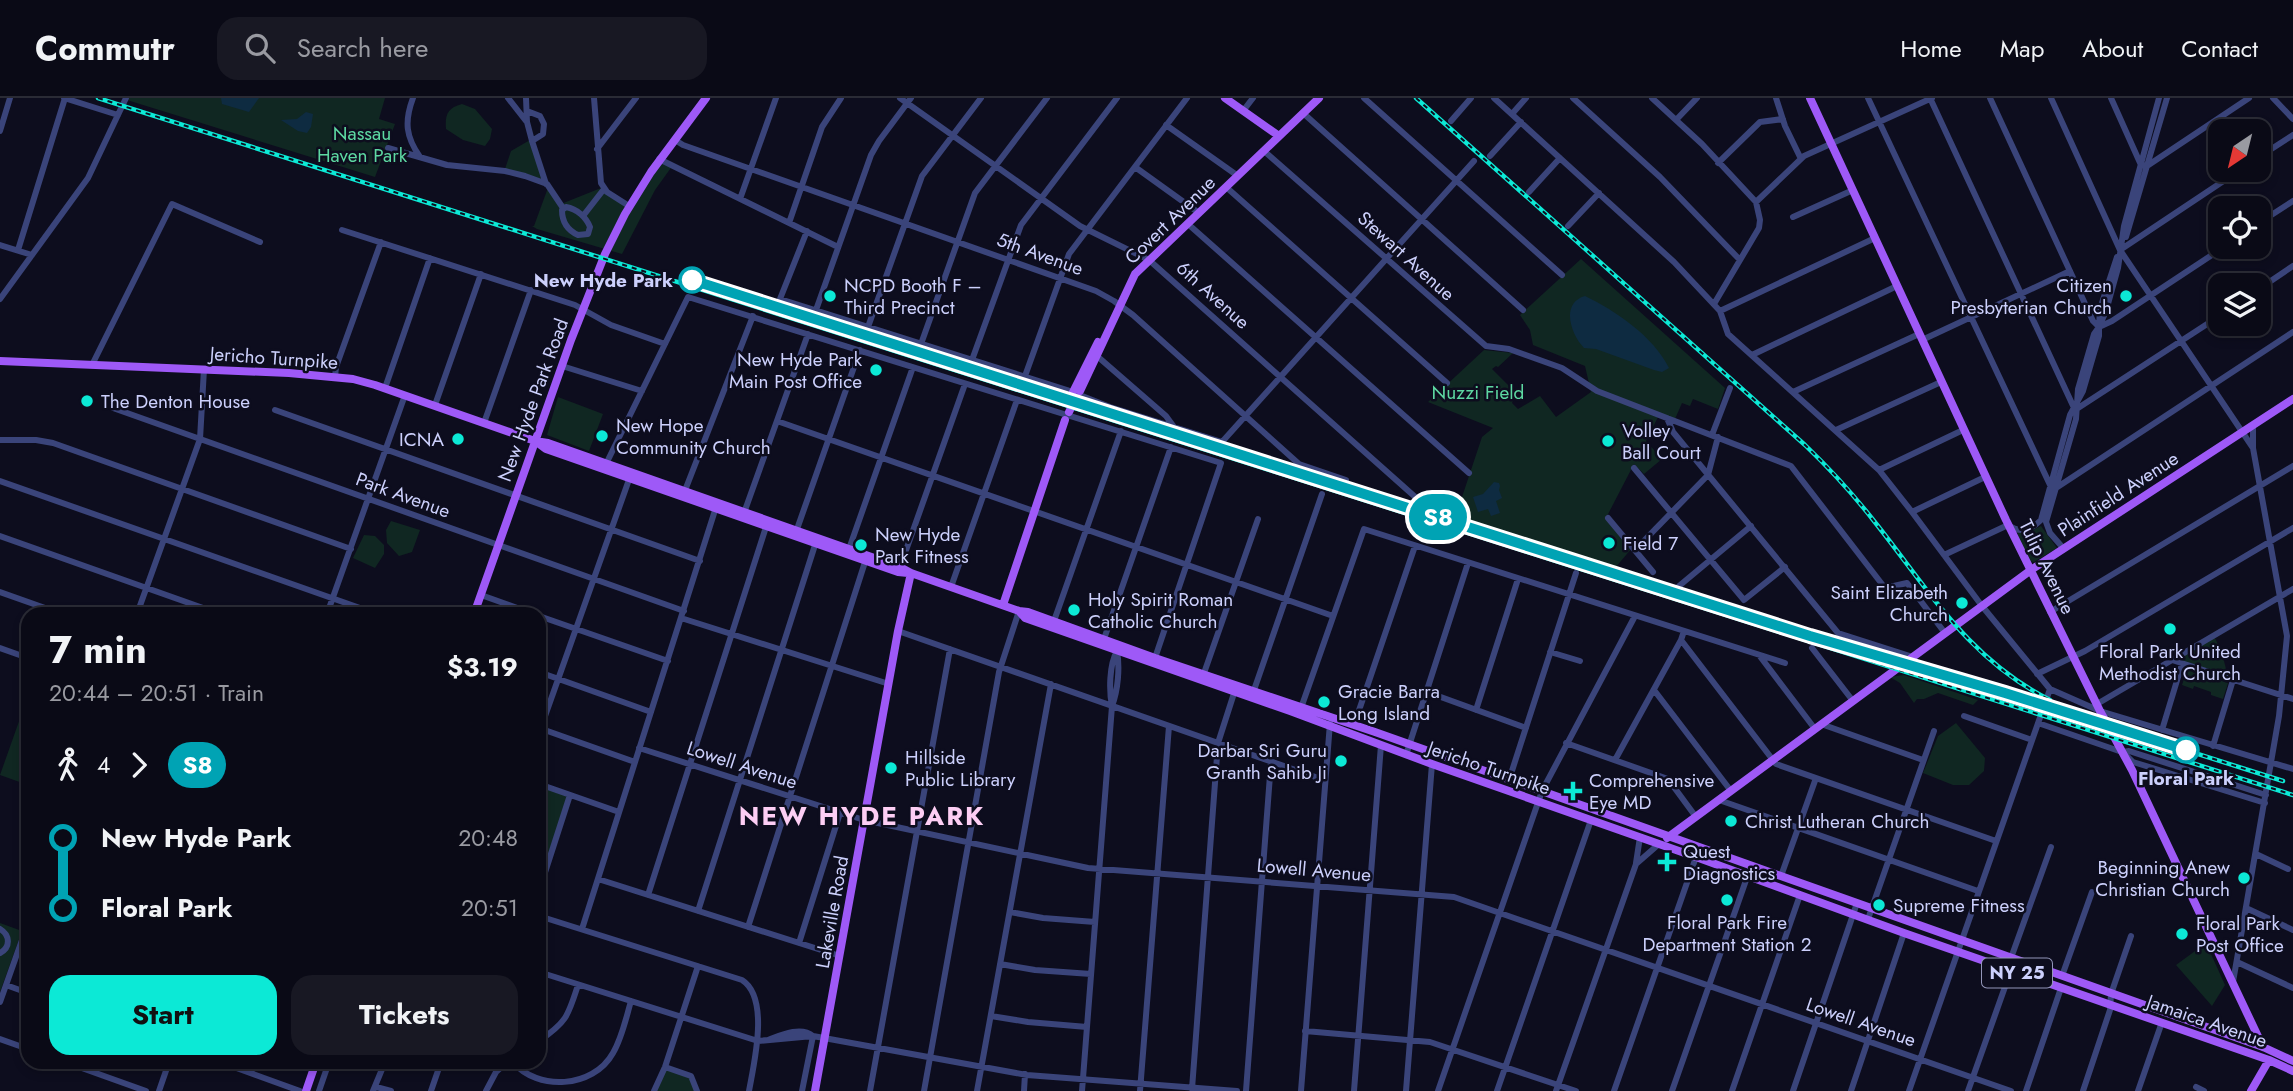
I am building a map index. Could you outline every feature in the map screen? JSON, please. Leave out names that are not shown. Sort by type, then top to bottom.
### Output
[{"type":"main road","name":"New Hyde Park Road","points":[[477,607],[583,308],[605,254],[629,206],[659,159],[706,98]]},
{"type":"main road","points":[[1225,98],[1279,136]]},
{"type":"main road","name":"Covert Avenue","points":[[1076,395],[1133,278],[1319,98]]},
{"type":"main road","name":"Tulip Avenue","points":[[1810,98],[1985,477],[2122,752],[2269,1060]]},
{"type":"main road","points":[[1076,395],[1093,350],[1111,322]]},
{"type":"main road","name":"Jericho Turnpike","points":[[0,361],[204,369],[360,380],[535,441],[546,449],[783,526],[815,545],[865,562],[911,573],[1054,621],[1103,643]]},
{"type":"main road","name":"Plainfield Avenue","points":[[1659,844],[2031,570],[2293,399]]},
{"type":"main road","points":[[1003,606],[1069,414]]},
{"type":"main road","name":"Jericho Turnpike","points":[[743,515],[766,527],[849,549],[899,570]]},
{"type":"main road","points":[[766,527],[768,524],[779,528],[783,526]]},
{"type":"main road","name":"Lakeville Road","points":[[815,1091],[898,631],[911,573]]},
{"type":"main road","name":"Jericho Turnpike","points":[[1019,611],[1024,618],[1330,722],[1354,725],[2111,994]]},
{"type":"main road","name":"Jericho Turnpike","points":[[1118,648],[1155,658],[1202,678]]},
{"type":"main road","name":"Jericho Turnpike","points":[[1252,695],[1301,708],[1381,745],[1436,766],[2110,1004]]},
{"type":"main road","points":[[1436,766],[1489,778],[1493,774]]},
{"type":"main road","name":"Jamaica Avenue","points":[[2111,994],[2263,1047]]},
{"type":"main road","name":"Jamaica Avenue","points":[[2110,1004],[2293,1071]]},
{"type":"main road","name":"NY 25","points":[[2263,1047],[2293,1061]]},
{"type":"main road","points":[[2251,1091],[2269,1060]]},
{"type":"main road","points":[[306,1091],[314,1069]]},
{"type":"street","points":[[0,131],[10,98]]},
{"type":"street","points":[[18,250],[65,98],[118,115]]},
{"type":"street","points":[[0,299],[90,174],[126,98]]},
{"type":"street","points":[[413,98],[408,115],[410,141],[420,157]]},
{"type":"street","points":[[508,98],[527,122]]},
{"type":"street","points":[[526,98],[527,122],[547,184],[563,208],[562,215],[566,225],[581,236],[588,234],[590,229],[583,216],[570,208],[563,208]]},
{"type":"street","points":[[594,98],[599,176],[604,189],[629,206]]},
{"type":"street","points":[[597,149],[636,98]]},
{"type":"street","points":[[740,199],[776,98]]},
{"type":"street","points":[[789,223],[827,117],[841,98]]},
{"type":"street","name":"6th Avenue","points":[[900,98],[909,101],[952,136],[1087,231],[1149,260],[1422,503],[1453,514]]},
{"type":"street","points":[[868,327],[922,176],[981,98]]},
{"type":"street","points":[[921,344],[975,193],[1047,98]]},
{"type":"street","points":[[972,360],[1021,225],[1117,98]]},
{"type":"street","points":[[1025,376],[1069,254],[1187,98]]},
{"type":"street","points":[[1243,111],[1253,98]]},
{"type":"street","points":[[1364,98],[1562,275]]},
{"type":"street","points":[[1451,121],[1471,98]]},
{"type":"street","points":[[1494,98],[1669,257],[1720,311],[1728,334],[1879,470],[1982,606],[2050,690],[2162,730],[2293,769]]},
{"type":"street","points":[[1511,114],[1526,98]]},
{"type":"street","points":[[1573,98],[1660,177],[1740,260]]},
{"type":"street","points":[[1652,98],[1702,144],[1756,202],[1759,228],[1714,304]]},
{"type":"street","points":[[1676,120],[1697,98]]},
{"type":"street","points":[[1776,98],[1801,159]]},
{"type":"street","points":[[1868,98],[2053,488]]},
{"type":"street","points":[[1756,202],[1801,159],[1931,98],[2075,410]]},
{"type":"street","points":[[1990,98],[2093,321],[2099,327]]},
{"type":"street","points":[[2050,98],[2120,250],[2253,449]]},
{"type":"street","points":[[2111,98],[2144,166]]},
{"type":"street","points":[[2075,410],[2078,389],[2089,362],[2094,334],[2099,327],[2144,166],[2157,117],[2159,98]]},
{"type":"street","points":[[2157,117],[2167,98]]},
{"type":"street","points":[[2144,166],[2249,98]]},
{"type":"street","points":[[2273,98],[2293,119]]},
{"type":"street","points":[[816,310],[873,149],[909,101]]},
{"type":"street","points":[[527,111],[540,116],[544,124],[542,134],[532,141]]},
{"type":"street","points":[[1303,113],[1523,310]]},
{"type":"street","points":[[1717,163],[1760,122],[1783,119]]},
{"type":"street","points":[[1490,156],[1521,122]]},
{"type":"street","points":[[1166,125],[1238,176]]},
{"type":"street","points":[[2272,149],[2293,135]]},
{"type":"street","name":"5th Avenue","points":[[675,140],[1088,288],[1119,304],[1302,466],[1346,480]]},
{"type":"street","points":[[403,152],[410,141]]},
{"type":"street","points":[[388,148],[447,165],[516,173],[547,184]]},
{"type":"street","name":"Stewart Avenue","points":[[1264,151],[1486,346],[1510,349],[1540,360],[1568,371],[1597,391],[1792,466],[1885,588],[1907,583],[1945,633]]},
{"type":"street","points":[[1529,192],[1560,158]]},
{"type":"street","points":[[659,159],[838,247]]},
{"type":"street","points":[[807,231],[781,296],[816,310],[1221,442],[1474,161]]},
{"type":"street","points":[[1135,167],[1199,213]]},
{"type":"street","points":[[2120,250],[2223,182]]},
{"type":"street","points":[[1226,187],[1447,383]]},
{"type":"street","points":[[583,216],[604,189]]},
{"type":"street","points":[[1793,217],[1853,190]]},
{"type":"street","points":[[1569,226],[1599,193]]},
{"type":"street","points":[[2271,215],[2293,201]]},
{"type":"street","points":[[92,365],[172,204],[260,242]]},
{"type":"street","points":[[1188,224],[1469,473]]},
{"type":"street","points":[[342,230],[583,308],[614,327],[665,344]]},
{"type":"street","points":[[1720,311],[1875,238]]},
{"type":"street","points":[[335,377],[336,367],[380,242]]},
{"type":"street","points":[[0,245],[32,255]]},
{"type":"street","points":[[385,388],[430,258]]},
{"type":"street","points":[[2099,327],[2208,258]]},
{"type":"street","points":[[2271,281],[2293,266]]},
{"type":"street","points":[[1793,392],[1971,318],[2070,271]]},
{"type":"street","points":[[435,405],[481,274]]},
{"type":"street","points":[[1752,355],[1896,286]]},
{"type":"street","points":[[484,423],[531,290]]},
{"type":"street","points":[[605,466],[688,297],[1208,458],[1221,463],[1155,658]]},
{"type":"street","points":[[683,494],[753,316]]},
{"type":"street","points":[[2064,549],[2044,521],[2066,445],[2070,415],[2208,323]]},
{"type":"street","points":[[2053,488],[2293,332]]},
{"type":"street","points":[[743,515],[808,334]]},
{"type":"street","points":[[796,534],[860,351]]},
{"type":"street","points":[[1097,356],[1166,416],[1174,427]]},
{"type":"street","points":[[562,366],[642,391]]},
{"type":"street","points":[[849,549],[913,367]]},
{"type":"street","points":[[140,607],[200,439],[204,369]]},
{"type":"street","points":[[1836,430],[1941,382]]},
{"type":"street","points":[[899,570],[965,384]]},
{"type":"street","points":[[1635,550],[1708,475],[1730,388]]},
{"type":"street","points":[[330,607],[405,395]]},
{"type":"street","points":[[951,587],[1017,400]]},
{"type":"street","name":"Park Avenue","points":[[113,408],[593,579],[732,634],[889,684]]},
{"type":"street","points":[[275,410],[699,561]]},
{"type":"street","points":[[1667,418],[1673,432],[1838,633],[1913,657]]},
{"type":"street","points":[[777,421],[1333,616]]},
{"type":"street","points":[[2233,984],[2272,763],[2287,636],[2286,609],[2281,596],[2253,449],[2253,426]]},
{"type":"street","points":[[1879,470],[1963,429]]},
{"type":"street","points":[[1054,621],[1121,432]]},
{"type":"street","points":[[0,440],[46,441],[351,549]]},
{"type":"street","points":[[1103,643],[1171,447]]},
{"type":"street","points":[[2050,612],[2293,466]]},
{"type":"street","points":[[1634,468],[1744,600],[1785,567]]},
{"type":"street","points":[[546,713],[630,476]]},
{"type":"street","points":[[1912,512],[1985,477]]},
{"type":"street","points":[[0,481],[356,607]]},
{"type":"street","points":[[1252,695],[1322,494]]},
{"type":"street","points":[[582,929],[717,506]]},
{"type":"street","points":[[1608,518],[1653,572]]},
{"type":"street","points":[[1202,678],[1258,519]]},
{"type":"street","points":[[1944,555],[2008,525],[2023,530],[2044,521]]},
{"type":"street","points":[[1679,586],[1751,526]]},
{"type":"street","points":[[648,895],[766,527]]},
{"type":"street","points":[[2037,674],[2073,656],[2293,527]]},
{"type":"street","points":[[1301,708],[1364,529],[1785,663]]},
{"type":"street","points":[[0,536],[199,607]]},
{"type":"street","points":[[698,911],[815,545]]},
{"type":"street","points":[[1354,725],[1415,546]]},
{"type":"street","points":[[748,927],[865,562]]},
{"type":"street","points":[[1406,755],[1468,563]]},
{"type":"street","points":[[1509,780],[1576,573]]},
{"type":"street","points":[[1476,710],[1518,579]]},
{"type":"street","points":[[2098,707],[2293,589]]},
{"type":"street","points":[[0,592],[42,607]]},
{"type":"street","points":[[481,595],[515,607]]},
{"type":"street","points":[[924,1091],[1001,667],[1019,611]]},
{"type":"street","points":[[1438,1091],[1542,791],[1635,616]]},
{"type":"street","points":[[546,618],[668,661]]},
{"type":"street","points":[[898,631],[1324,780]]},
{"type":"street","points":[[1615,760],[1684,631]]},
{"type":"street","points":[[1681,640],[1776,764],[1996,841]]},
{"type":"street","points":[[0,648],[21,656]]},
{"type":"street","points":[[1082,1091],[1118,648]]},
{"type":"street","points":[[1812,648],[1853,701]]},
{"type":"street","points":[[870,1091],[950,649]]},
{"type":"street","points":[[1550,652],[1580,661]]},
{"type":"street","points":[[1759,655],[1818,727],[1923,760]]},
{"type":"street","points":[[2172,660],[2293,699]]},
{"type":"street","points":[[2162,730],[2182,664]]},
{"type":"street","points":[[546,674],[651,712]]},
{"type":"street","points":[[2213,746],[2233,680]]},
{"type":"street","points":[[977,1091],[1051,684]]},
{"type":"street","points":[[1192,1089],[1218,743],[1236,690]]},
{"type":"street","points":[[1654,690],[1731,791]]},
{"type":"street","points":[[1909,1091],[2050,690]]},
{"type":"street","points":[[1427,692],[1526,727]]},
{"type":"street","points":[[1964,716],[2032,740]]},
{"type":"street","points":[[1301,1091],[1330,722]]},
{"type":"street","points":[[2038,723],[2122,752],[2133,762],[2265,803]]},
{"type":"street","points":[[1140,1087],[1169,726]]},
{"type":"street","points":[[1868,919],[1934,731]]},
{"type":"street","points":[[546,732],[635,762]]},
{"type":"street","points":[[1566,743],[1668,779],[1696,817]]},
{"type":"street","points":[[1354,1091],[1381,745]]},
{"type":"street","name":"Lowell Avenue","points":[[639,748],[864,820],[1099,869],[1454,897],[2011,1091]]},
{"type":"street","points":[[2122,752],[2129,751],[2266,795]]},
{"type":"street","points":[[1246,1091],[1271,762]]},
{"type":"street","points":[[1406,1091],[1422,894],[1436,766]]},
{"type":"street","points":[[1781,876],[1816,778]]},
{"type":"street","points":[[546,785],[619,812]]},
{"type":"street","points":[[546,869],[570,794]]},
{"type":"street","points":[[1719,800],[1978,891]]},
{"type":"street","points":[[799,943],[841,813]]},
{"type":"street","points":[[1497,1091],[1591,820]]},
{"type":"street","points":[[1557,1088],[1636,863],[1640,837]]},
{"type":"street","points":[[1636,863],[1659,844]]},
{"type":"street","points":[[2011,958],[2051,847]]},
{"type":"street","points":[[2256,854],[2288,869]]},
{"type":"street","points":[[1614,1091],[1696,857]]},
{"type":"street","points":[[1672,1091],[1751,866]]},
{"type":"street","points":[[598,879],[840,956]]},
{"type":"street","points":[[2062,976],[2091,891]]},
{"type":"street","points":[[1732,1091],[1800,895]]},
{"type":"street","points":[[1793,1091],[1857,904]]},
{"type":"street","points":[[2246,908],[2293,930]]},
{"type":"street","points":[[1010,912],[1095,922]]},
{"type":"street","points":[[546,917],[742,980],[751,987],[755,998],[758,1041],[749,1091]]},
{"type":"street","points":[[0,929],[7,934],[8,941],[0,953]]},
{"type":"street","points":[[1851,1091],[1904,933]]},
{"type":"street","points":[[2083,1091],[2131,936]]},
{"type":"street","points":[[0,1002],[21,949]]},
{"type":"street","points":[[2237,962],[2293,988]]},
{"type":"street","points":[[1000,964],[1035,970],[1091,974]]},
{"type":"street","points":[[654,1091],[665,1067],[698,966]]},
{"type":"street","points":[[1968,1091],[2011,971]]},
{"type":"street","points":[[546,974],[758,1041],[813,1036],[1025,1074],[1140,1087],[1237,1091]]},
{"type":"street","points":[[6,985],[21,990]]},
{"type":"street","points":[[546,1036],[569,1014],[578,985]]},
{"type":"street","points":[[2026,1091],[2061,988]]},
{"type":"street","points":[[520,1069],[527,1077],[544,1084],[569,1084],[587,1078],[600,1069],[613,1053],[631,1002]]},
{"type":"street","points":[[991,1016],[1087,1027]]},
{"type":"street","points":[[2138,1091],[2162,1021]]},
{"type":"street","points":[[1305,1031],[1430,1042],[1557,1088],[1576,1091]]},
{"type":"street","points":[[802,1091],[813,1036]]},
{"type":"street","points":[[0,1039],[21,1046]]},
{"type":"street","points":[[665,1067],[691,1076],[697,1091]]},
{"type":"street","points":[[85,1069],[146,1091]]},
{"type":"street","points":[[159,1091],[167,1069]]},
{"type":"street","points":[[239,1069],[300,1091]]},
{"type":"street","points":[[318,1091],[326,1069]]},
{"type":"street","points":[[382,1069],[375,1089],[391,1091]]},
{"type":"street","points":[[431,1091],[439,1069]]},
{"type":"street","points":[[486,1091],[492,1077],[500,1069]]},
{"type":"street","points":[[1024,1091],[1025,1074]]},
{"type":"street","points":[[2196,1087],[2204,1091]]},
{"type":"green space","name":"Nassau Haven Park","points":[[385,98],[379,119],[395,124],[375,177],[127,100]]},
{"type":"green space","points":[[462,104],[475,109],[492,129],[485,146],[463,140],[446,129],[448,113]]},
{"type":"green space","points":[[530,140],[545,183],[505,169],[511,151]]},
{"type":"green space","points":[[659,158],[673,165],[655,190],[622,254],[532,226],[549,185],[561,204],[601,188],[628,204]]},
{"type":"green space","name":"Nuzzi Field","points":[[1581,259],[1725,388],[1718,409],[1693,399],[1690,406],[1682,403],[1675,419],[1658,417],[1646,441],[1662,459],[1644,474],[1634,464],[1606,518],[1632,548],[1615,568],[1455,518],[1482,437],[1493,428],[1428,402],[1484,350],[1513,353],[1492,369],[1516,393],[1512,403],[1518,409],[1540,396],[1556,417],[1591,392],[1585,366],[1533,345],[1530,330],[1520,315]]},
{"type":"green space","points":[[558,397],[603,414],[589,451],[547,435]]},
{"type":"green space","points":[[391,521],[420,530],[412,552],[399,556],[387,543],[386,530]]},
{"type":"green space","points":[[2041,526],[2057,548],[2034,562],[2029,561],[2018,533]]},
{"type":"green space","points":[[364,535],[375,536],[384,545],[384,554],[375,568],[353,558]]},
{"type":"green space","points":[[2214,636],[2228,677],[2174,660]]},
{"type":"green space","points":[[2187,670],[2228,683],[2223,699],[2194,686],[2193,689],[2182,685]]},
{"type":"green space","points":[[1904,675],[1978,700],[1973,705],[1938,693],[1917,699],[1914,703],[1900,683],[1890,677]]},
{"type":"green space","points":[[21,716],[21,782],[0,775]]},
{"type":"green space","points":[[1956,723],[1985,758],[1984,771],[1969,785],[1953,785],[1923,773],[1938,736]]},
{"type":"green space","points":[[546,788],[568,795],[546,863]]},
{"type":"green space","points":[[0,923],[21,931],[21,934],[0,992]]},
{"type":"green space","points":[[2206,943],[2225,985],[2212,1006],[2176,965]]},
{"type":"green space","points":[[666,1068],[689,1076],[695,1091],[656,1091]]},
{"type":"water","points":[[221,98],[259,98],[249,112],[222,104]]},
{"type":"water","points":[[306,112],[313,114],[307,133],[298,131],[281,120],[297,119]]},
{"type":"water","points":[[1585,296],[1609,309],[1644,335],[1669,368],[1662,372],[1596,349],[1584,348],[1572,328],[1570,312],[1572,305]]},
{"type":"water","points":[[1494,482],[1499,483],[1502,498],[1496,501],[1500,513],[1491,516],[1488,509],[1478,512],[1473,497],[1483,494]]},
{"type":"railway","points":[[98,98],[2293,795]]},
{"type":"railway","points":[[1416,98],[1805,445],[1858,501],[1932,597],[1973,644],[2021,683],[2050,700]]},
{"type":"railway","points":[[1993,689],[2283,781]]},
{"type":"train","name":"S8","points":[[692,280],[1810,636],[2186,750]]},
{"type":"place","name":"New Hyde Park","points":[[692,280]]},
{"type":"place","name":"NCPD Booth F – Third Precinct","points":[[830,296]]},
{"type":"place","name":"Citizen Presbyterian Church","points":[[2126,296]]},
{"type":"place","name":"New Hyde Park Main Post Office","points":[[876,370]]},
{"type":"place","name":"The Denton House","points":[[87,401]]},
{"type":"place","name":"New Hope Community Church","points":[[602,436]]},
{"type":"place","name":"ICNA","points":[[458,439]]},
{"type":"place","name":"Volley Ball Court","points":[[1608,441]]},
{"type":"place","name":"Field 7","points":[[1609,543]]},
{"type":"place","name":"New Hyde Park Fitness","points":[[861,545]]},
{"type":"place","name":"Saint Elizabeth Church","points":[[1962,603]]},
{"type":"place","name":"Holy Spirit Roman Catholic Church","points":[[1074,610]]},
{"type":"place","name":"Floral Park United Methodist Church","points":[[2170,629]]},
{"type":"place","name":"Gracie Barra Long Island","points":[[1324,702]]},
{"type":"place","name":"Floral Park","points":[[2186,750]]},
{"type":"place","name":"Darbar Sri Guru Granth Sahib Ji","points":[[1341,761]]},
{"type":"place","name":"Hillside Public Library","points":[[891,768]]},
{"type":"place","name":"Comprehensive Eye MD","points":[[1573,791]]},
{"type":"place","name":"Christ Lutheran Church","points":[[1731,821]]},
{"type":"place","name":"Quest Diagnostics","points":[[1667,862]]},
{"type":"place","name":"Beginning Anew Christian Church","points":[[2244,878]]},
{"type":"place","name":"Floral Park Fire Department Station 2","points":[[1727,900]]},
{"type":"place","name":"Supreme Fitness","points":[[1879,905]]},
{"type":"place","name":"Floral Park Post Office","points":[[2182,934]]},
{"type":"district","name":"NEW HYDE PARK","points":[[862,816]]}]
